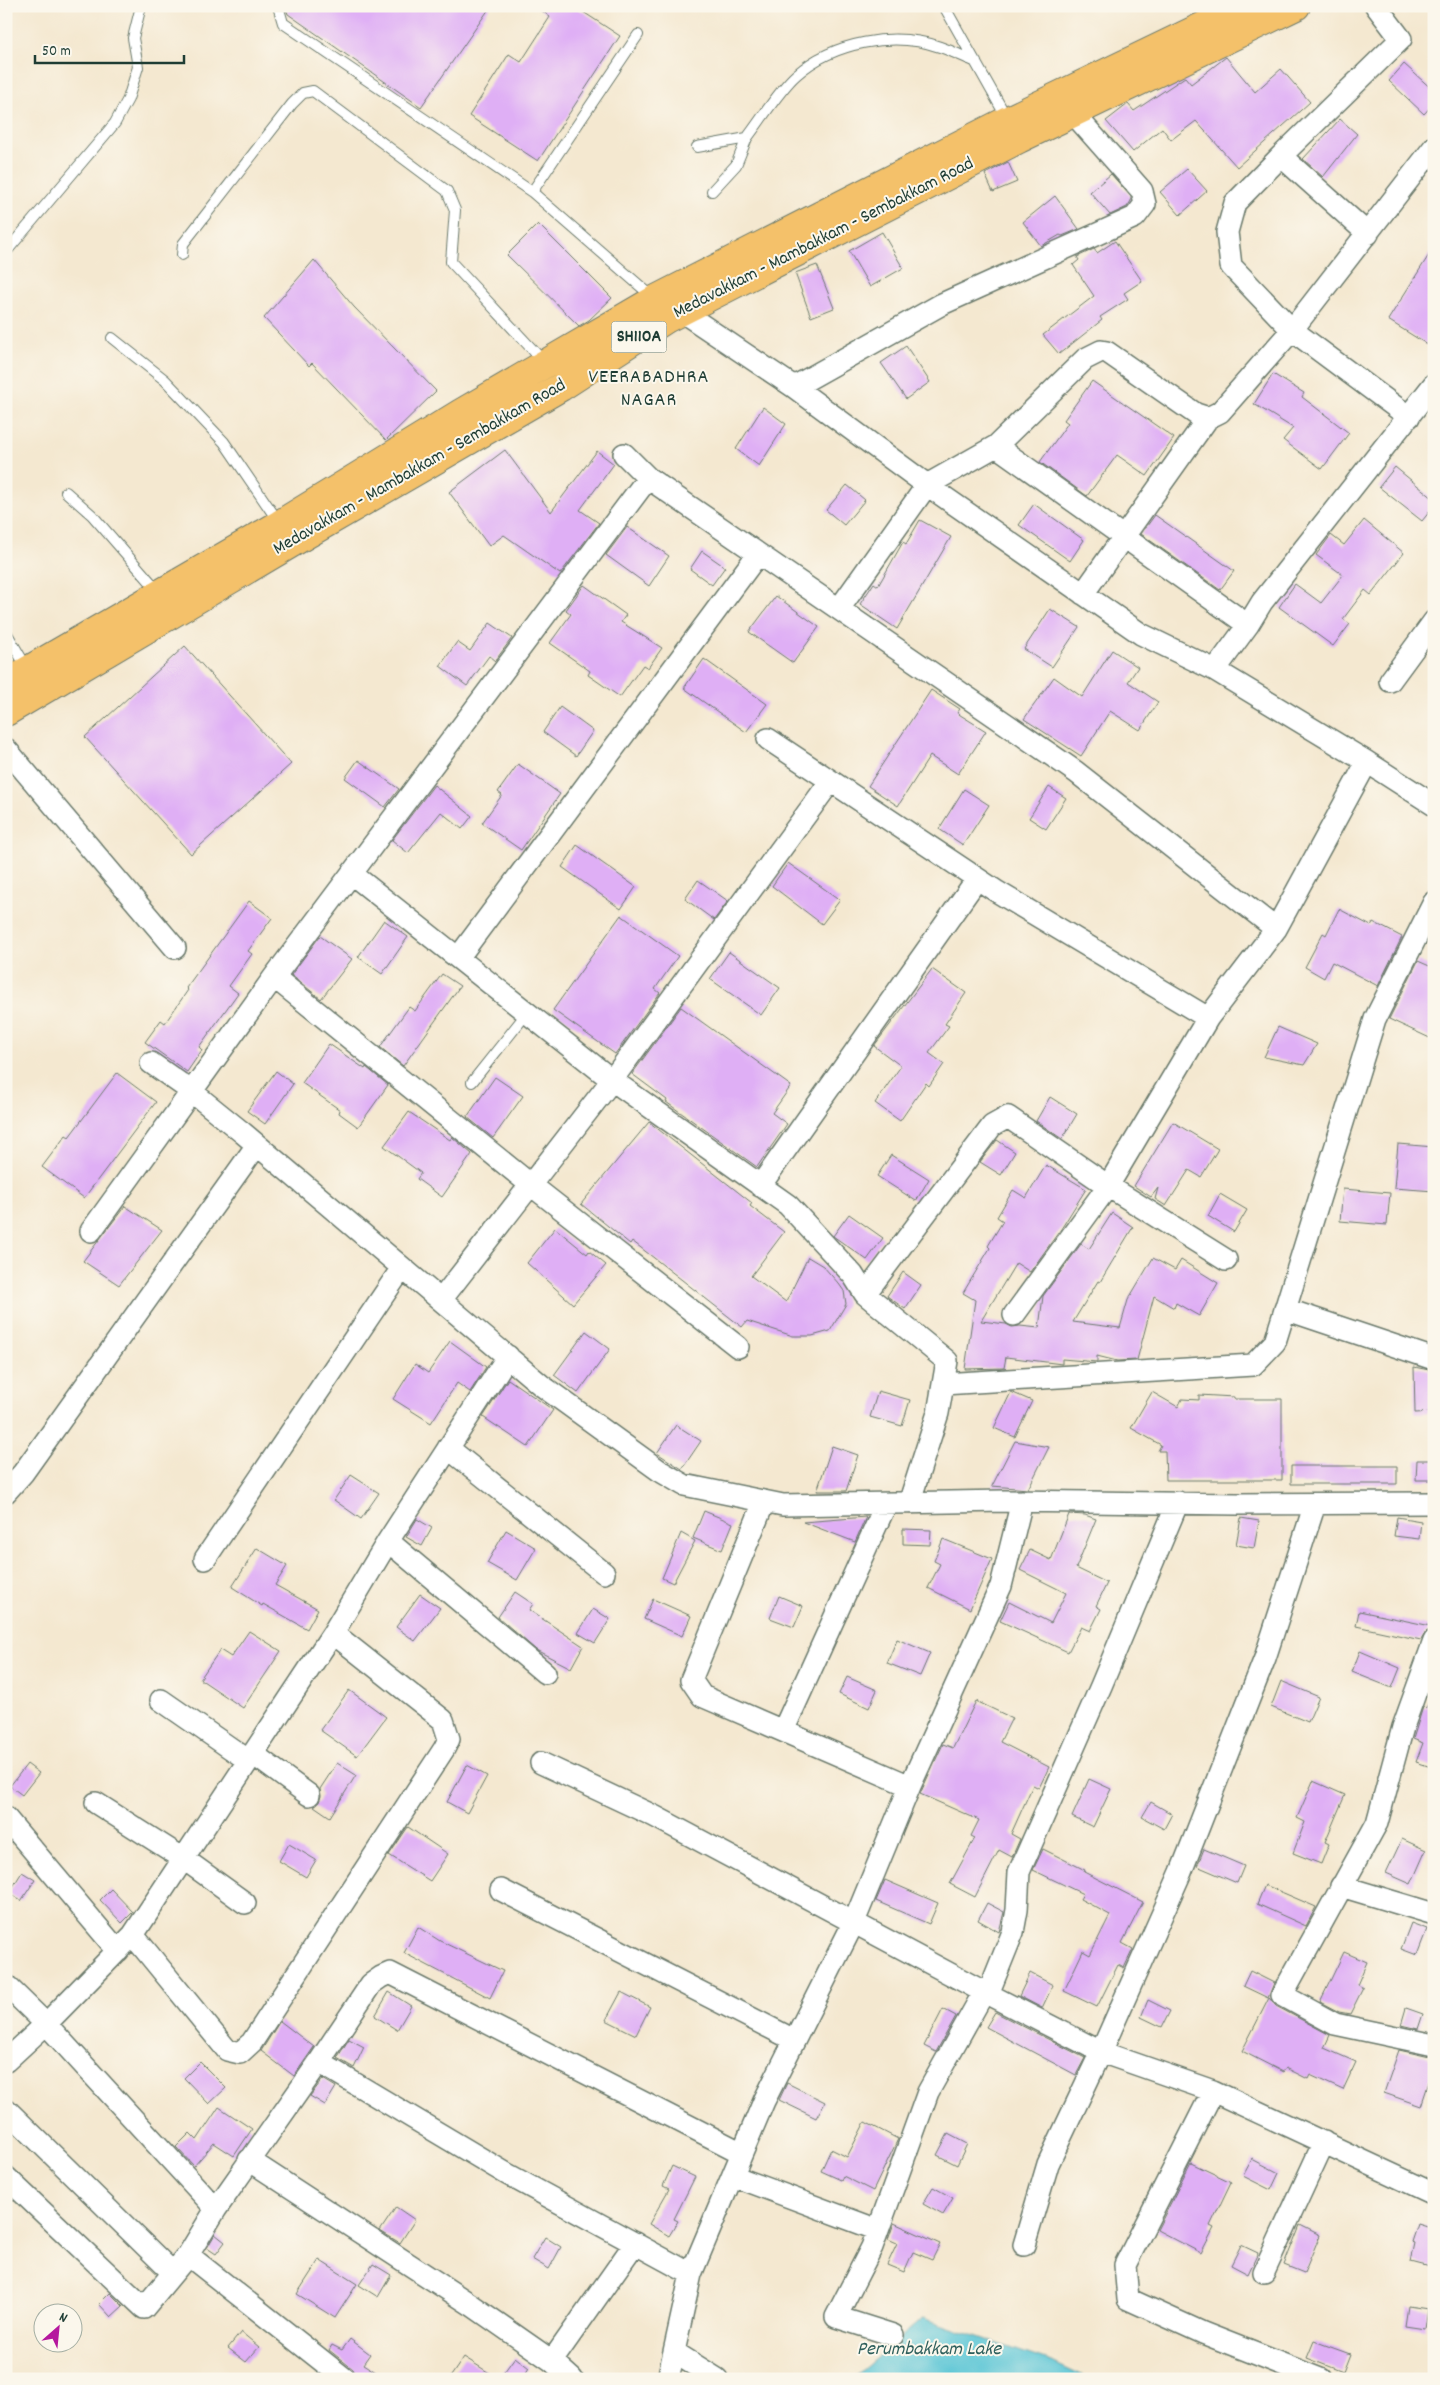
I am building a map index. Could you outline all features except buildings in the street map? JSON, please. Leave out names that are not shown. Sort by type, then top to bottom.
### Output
[{"type":"main road","name":"Medavakkam - Mambakkam - Sembakkam Road","points":[[17,677],[280,524],[545,364],[1014,130],[1245,6]]},
{"type":"main road","name":"Medavakkam - Mambakkam - Sembakkam Road","points":[[1014,130],[1074,114],[1296,6]]},
{"type":"main road","name":"Medavakkam - Mambakkam - Sembakkam Road","points":[[6,712],[305,535],[561,387],[668,301]]},
{"type":"street","points":[[1376,6],[1401,39],[1235,203],[1227,232],[1232,266],[1292,330],[1409,417]]},
{"type":"street","points":[[794,387],[942,304],[1134,217],[1146,204],[1142,191],[1074,114]]},
{"type":"street","points":[[1083,594],[1208,418],[1220,412],[1292,330],[1434,147]]},
{"type":"street","points":[[1281,156],[1368,234]]},
{"type":"street","points":[[668,301],[794,387],[927,485],[1141,634],[1215,670],[1434,805]]},
{"type":"street","points":[[839,609],[927,485],[996,446],[1085,359],[1101,351],[1107,352],[1196,414],[1208,418]]},
{"type":"street","points":[[1215,670],[1248,626],[1262,602],[1434,384]]},
{"type":"street","points":[[996,446],[1248,626]]},
{"type":"street","points":[[624,454],[648,478],[1076,772],[1276,929]]},
{"type":"street","points":[[91,1231],[274,977],[648,478]]},
{"type":"street","points":[[458,958],[758,554]]},
{"type":"street","points":[[1390,681],[1434,621]]},
{"type":"street","points":[[768,739],[977,879],[1208,1018]]},
{"type":"street","points":[[6,749],[175,948]]},
{"type":"street","points":[[1014,1315],[1108,1186],[1208,1018],[1276,929],[1367,762]]},
{"type":"street","points":[[441,1300],[612,1080],[830,782]]},
{"type":"street","points":[[352,874],[612,1080],[788,1205],[853,1275],[865,1294],[947,1361],[938,1413],[912,1494],[912,1503]]},
{"type":"street","points":[[760,1186],[977,879]]},
{"type":"street","points":[[943,1384],[1253,1365],[1275,1342],[1375,1019],[1434,902]]},
{"type":"street","points":[[274,977],[531,1184],[738,1347]]},
{"type":"street","points":[[150,1063],[191,1091],[257,1145],[541,1385],[660,1471],[684,1485],[783,1505],[1022,1501],[1315,1504],[1434,1503]]},
{"type":"street","points":[[865,1294],[992,1126],[1008,1117],[1108,1186],[1226,1260]]},
{"type":"street","points":[[6,1492],[28,1465],[257,1145]]},
{"type":"street","points":[[205,1559],[402,1268]]},
{"type":"street","points":[[1285,1308],[1434,1359]]},
{"type":"street","points":[[6,2061],[46,2024],[134,1935],[333,1634],[388,1541],[508,1356]]},
{"type":"street","points":[[448,1448],[604,1574]]},
{"type":"street","points":[[668,2379],[691,2274],[764,2101],[854,1922],[910,1786],[1001,1586],[1022,1501]]},
{"type":"street","points":[[764,1502],[691,1680],[702,1696],[910,1786]]},
{"type":"street","points":[[893,2335],[836,2317],[872,2247],[928,2092],[986,1993],[1013,1932],[1017,1910],[1019,1872],[1101,1686],[1178,1502]]},
{"type":"street","points":[[783,1731],[886,1504]]},
{"type":"street","points":[[1024,2245],[1048,2164],[1101,2052],[1181,1872],[1247,1705],[1265,1658],[1315,1504]]},
{"type":"street","points":[[388,1541],[544,1672]]},
{"type":"street","points":[[134,1935],[227,2050],[240,2053],[246,2048],[449,1738],[444,1720],[333,1634]]},
{"type":"street","points":[[1434,1641],[1403,1727],[1376,1823],[1282,1995],[1335,2024],[1434,2045]]},
{"type":"street","points":[[162,1700],[309,1795]]},
{"type":"street","points":[[541,1763],[654,1816],[986,1993],[1101,2052],[1213,2091],[1434,2194]]},
{"type":"street","points":[[96,1803],[184,1858],[245,1904]]},
{"type":"street","points":[[6,1818],[118,1951]]},
{"type":"street","points":[[1342,1886],[1434,1914]]},
{"type":"street","points":[[501,1890],[794,2040]]},
{"type":"street","points":[[6,2177],[144,2308],[188,2255],[249,2160],[319,2062],[371,1984],[390,1973],[742,2153]]},
{"type":"street","points":[[6,1986],[46,2024],[216,2209]]},
{"type":"street","points":[[319,2062],[507,2174],[691,2274]]},
{"type":"street","points":[[1213,2091],[1125,2266],[1128,2298],[1203,2333],[1320,2379]]},
{"type":"street","points":[[6,2109],[172,2272]]},
{"type":"street","points":[[1264,2272],[1324,2142]]},
{"type":"street","points":[[249,2160],[473,2306],[552,2361],[572,2379]]},
{"type":"street","points":[[733,2176],[878,2230]]},
{"type":"street","points":[[552,2361],[635,2243]]},
{"type":"street","points":[[188,2255],[345,2379]]},
{"type":"street","points":[[674,2352],[716,2379]]},
{"type":"lane","points":[[6,252],[115,123],[128,98],[138,67],[133,38],[140,6]]},
{"type":"lane","points":[[278,6],[283,23],[532,192],[668,301]]},
{"type":"lane","points":[[944,6],[1014,130]]},
{"type":"lane","points":[[532,192],[638,35]]},
{"type":"lane","points":[[712,190],[736,165],[747,138],[795,75],[825,53],[864,43],[905,40],[939,46],[976,62]]},
{"type":"lane","points":[[182,255],[183,244],[292,104],[303,93],[313,91],[447,191],[455,210],[451,262],[545,364]]},
{"type":"lane","points":[[697,147],[747,138]]},
{"type":"lane","points":[[112,338],[165,380],[224,442],[280,524]]},
{"type":"lane","points":[[66,492],[92,515],[160,594]]},
{"type":"lane","points":[[6,632],[17,677]]},
{"type":"lane","points":[[472,1082],[527,1013]]},
{"type":"water","name":"Perumbakkam Lake","points":[[923,2318],[1054,2363],[1088,2379],[853,2379]]},
{"type":"district","name":"VEERABADHRA NAGAR","points":[[649,390]]}]
